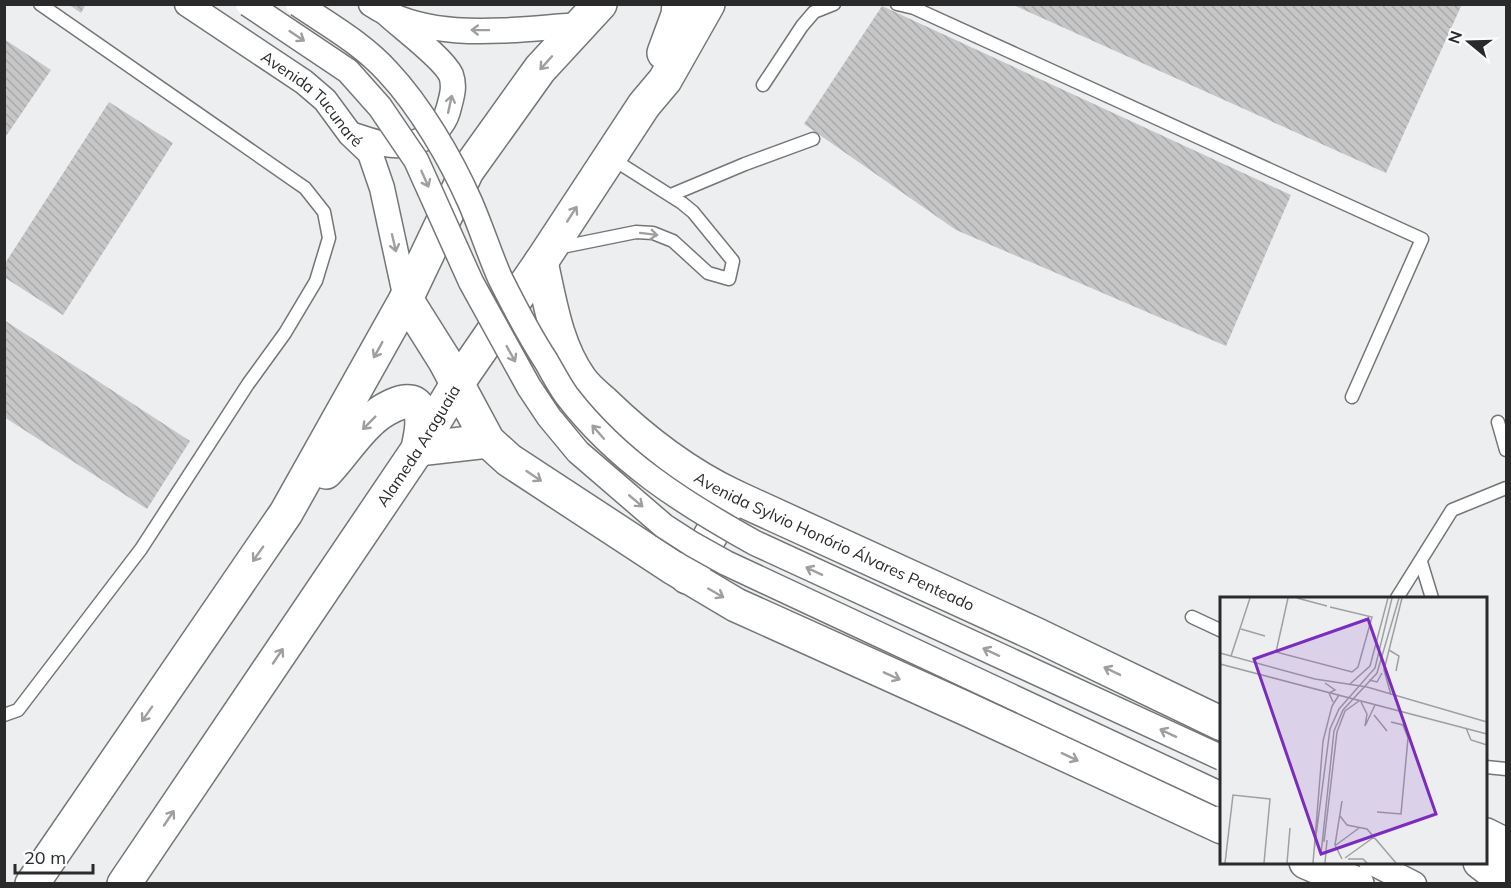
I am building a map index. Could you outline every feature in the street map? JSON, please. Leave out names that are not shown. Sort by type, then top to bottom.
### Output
[{"type":"main road","points":[[644,105],[678,15],[679,4]]},
{"type":"main road","name":"Alameda Araguaia","points":[[124,884],[418,449],[457,384],[546,255],[609,157],[664,80],[708,4]]},
{"type":"main road","points":[[32,884],[286,513],[406,299],[467,171],[540,69],[590,15]]},
{"type":"main road","name":"Avenida Sylvio Honório Álvares Penteado","points":[[546,255],[555,326],[565,352],[580,380],[619,417],[674,461],[708,484],[1035,634],[1220,724]]},
{"type":"main road","points":[[406,299],[488,441],[509,460],[687,577],[736,605],[1220,827]]},
{"type":"main road","points":[[286,513],[369,422],[381,412],[397,404],[413,402],[418,407],[422,425],[418,449],[488,441]]},
{"type":"main road","points":[[687,577],[733,496]]},
{"type":"main road","points":[[1487,836],[1506,845]]},
{"type":"main road","points":[[1311,864],[1357,884]]},
{"type":"main road","points":[[1483,864],[1506,882]]},
{"type":"street","name":"Avenida Tucunaré","points":[[187,4],[304,82],[325,100],[350,135],[370,153],[382,188],[406,299]]},
{"type":"street","points":[[248,4],[348,71],[380,107],[416,160],[471,282],[536,397],[578,452],[664,526],[726,562],[1220,795]]},
{"type":"street","points":[[298,4],[364,48],[407,93],[430,128],[470,201],[500,276],[536,346],[566,395],[605,439],[638,468],[693,508],[755,543],[1220,758]]},
{"type":"street","points":[[350,135],[384,144],[406,145],[432,135],[447,120],[453,87],[450,75],[443,64],[379,9]]},
{"type":"street","points":[[379,9],[427,26],[494,31],[590,15]]},
{"type":"street","points":[[1375,864],[1412,882]]},
{"type":"street","points":[[1466,864],[1506,882]]},
{"type":"lane","points":[[4,716],[18,710],[141,549],[248,384],[285,333],[315,280],[329,238],[324,212],[305,188],[40,4]]},
{"type":"lane","points":[[763,85],[802,26],[814,12],[834,4]]},
{"type":"lane","points":[[897,4],[925,13],[1422,239],[1352,397]]},
{"type":"lane","points":[[671,195],[813,139]]},
{"type":"lane","points":[[546,255],[636,232],[653,233],[673,240],[708,273],[729,279],[734,261],[693,212],[671,195],[609,157]]},
{"type":"lane","points":[[1498,422],[1506,450]]},
{"type":"lane","points":[[1398,597],[1452,510],[1506,488]]},
{"type":"lane","points":[[1421,562],[1432,597]]},
{"type":"lane","points":[[1192,617],[1220,631]]},
{"type":"lane","points":[[1487,767],[1506,770]]},
{"type":"building","points":[[68,4],[86,4],[81,13]]},
{"type":"building","points":[[1011,4],[1462,4],[1386,173]]},
{"type":"building","points":[[882,6],[1291,195],[1226,346],[956,230],[804,124]]},
{"type":"building","points":[[4,39],[51,70],[4,139]]},
{"type":"building","points":[[109,102],[173,143],[63,315],[4,277],[4,265]]},
{"type":"building","points":[[4,320],[190,441],[147,509],[4,417]]}]
